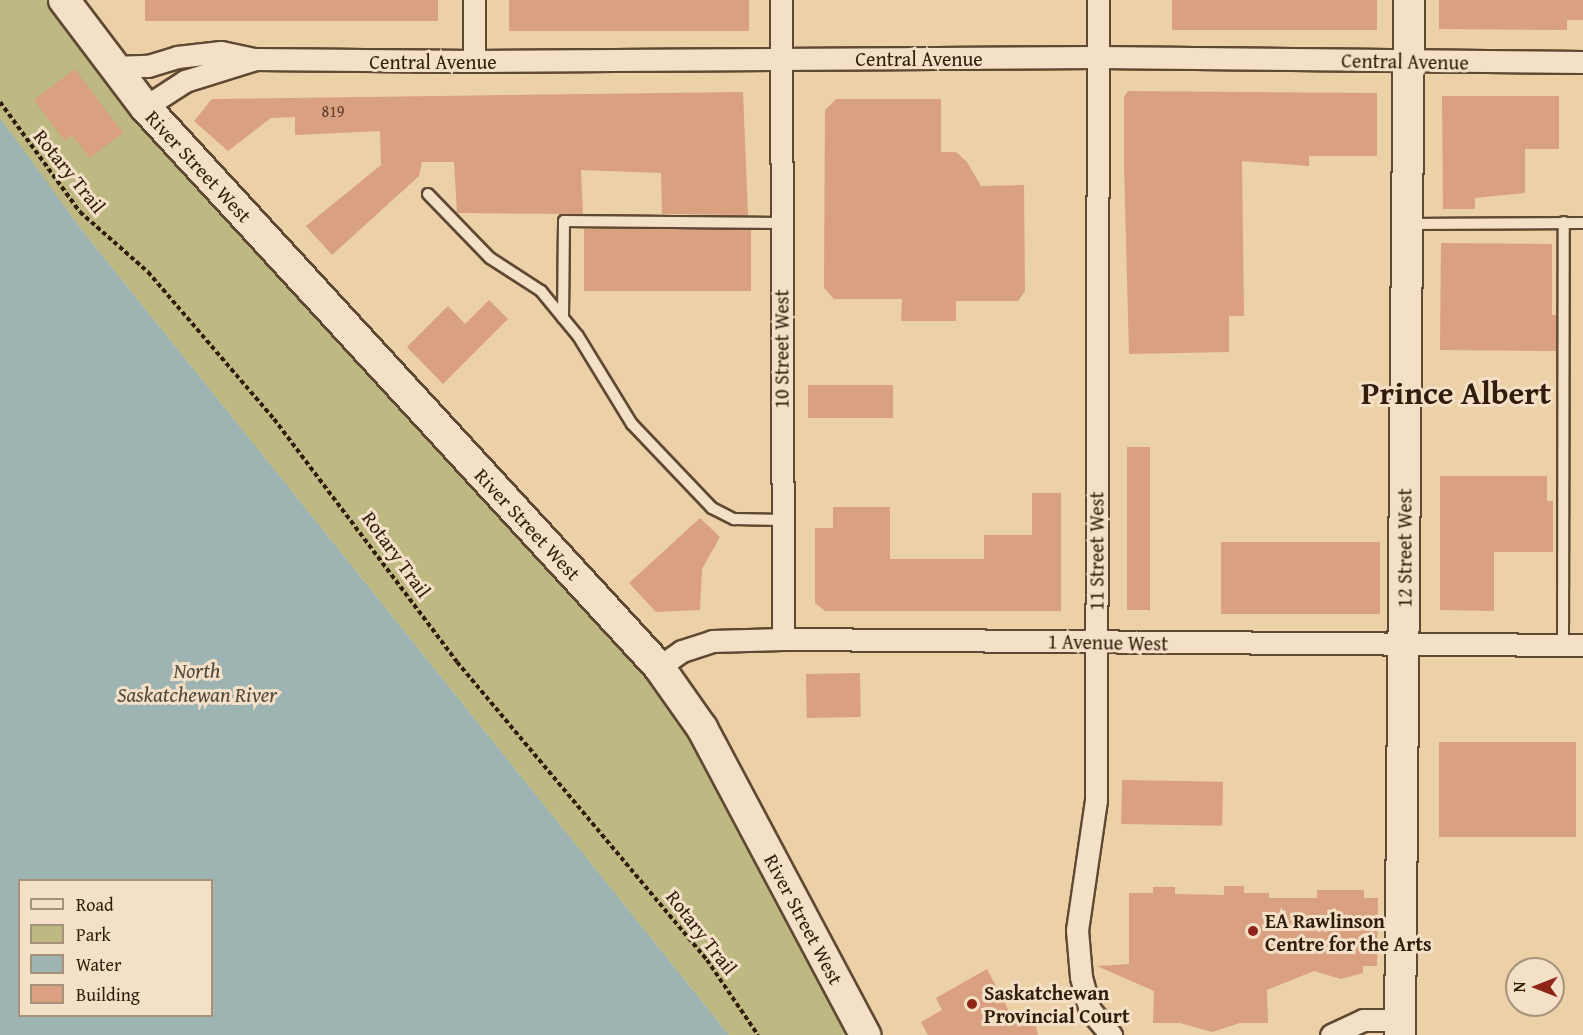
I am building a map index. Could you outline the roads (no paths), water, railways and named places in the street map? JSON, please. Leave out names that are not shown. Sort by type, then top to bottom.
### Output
[{"type":"street","name":"River Street West","points":[[64,0],[112,67],[145,107],[659,667],[707,738],[866,1035]]},
{"type":"street","points":[[474,0],[474,61]]},
{"type":"street","name":"10 Street West","points":[[781,0],[783,639]]},
{"type":"street","name":"11 Street West","points":[[1098,0],[1096,800],[1079,895],[1077,941],[1090,1010],[1111,1035]]},
{"type":"street","name":"12 Street West","points":[[1400,1027],[1409,0]]},
{"type":"street","name":"Central Avenue","points":[[112,67],[148,66],[177,57],[221,52],[255,59],[474,61],[1097,57],[1583,62]]},
{"type":"street","name":"Central Avenue","points":[[145,107],[184,81],[255,59]]},
{"type":"street","name":"1 Avenue West","points":[[659,667],[682,651],[712,641],[783,639],[1573,645]]},
{"type":"street","points":[[1331,1035],[1363,1020],[1400,1027]]},
{"type":"lane","points":[[428,194],[490,258],[541,291],[563,318],[632,424],[712,508],[734,519],[782,520]]},
{"type":"lane","points":[[563,318],[564,221],[781,223]]},
{"type":"lane","points":[[1564,222],[1573,645]]},
{"type":"lane","points":[[1407,224],[1583,223]]},
{"type":"water","name":"North Saskatchewan River","points":[[0,118],[81,229],[729,1035],[0,1035]]},
{"type":"place","name":"EA Rawlinson Centre for the Arts","points":[[1253,931]]},
{"type":"place","name":"Saskatchewan Provincial Court","points":[[972,1004]]},
{"type":"district","name":"Prince Albert","points":[[1456,393]]}]
